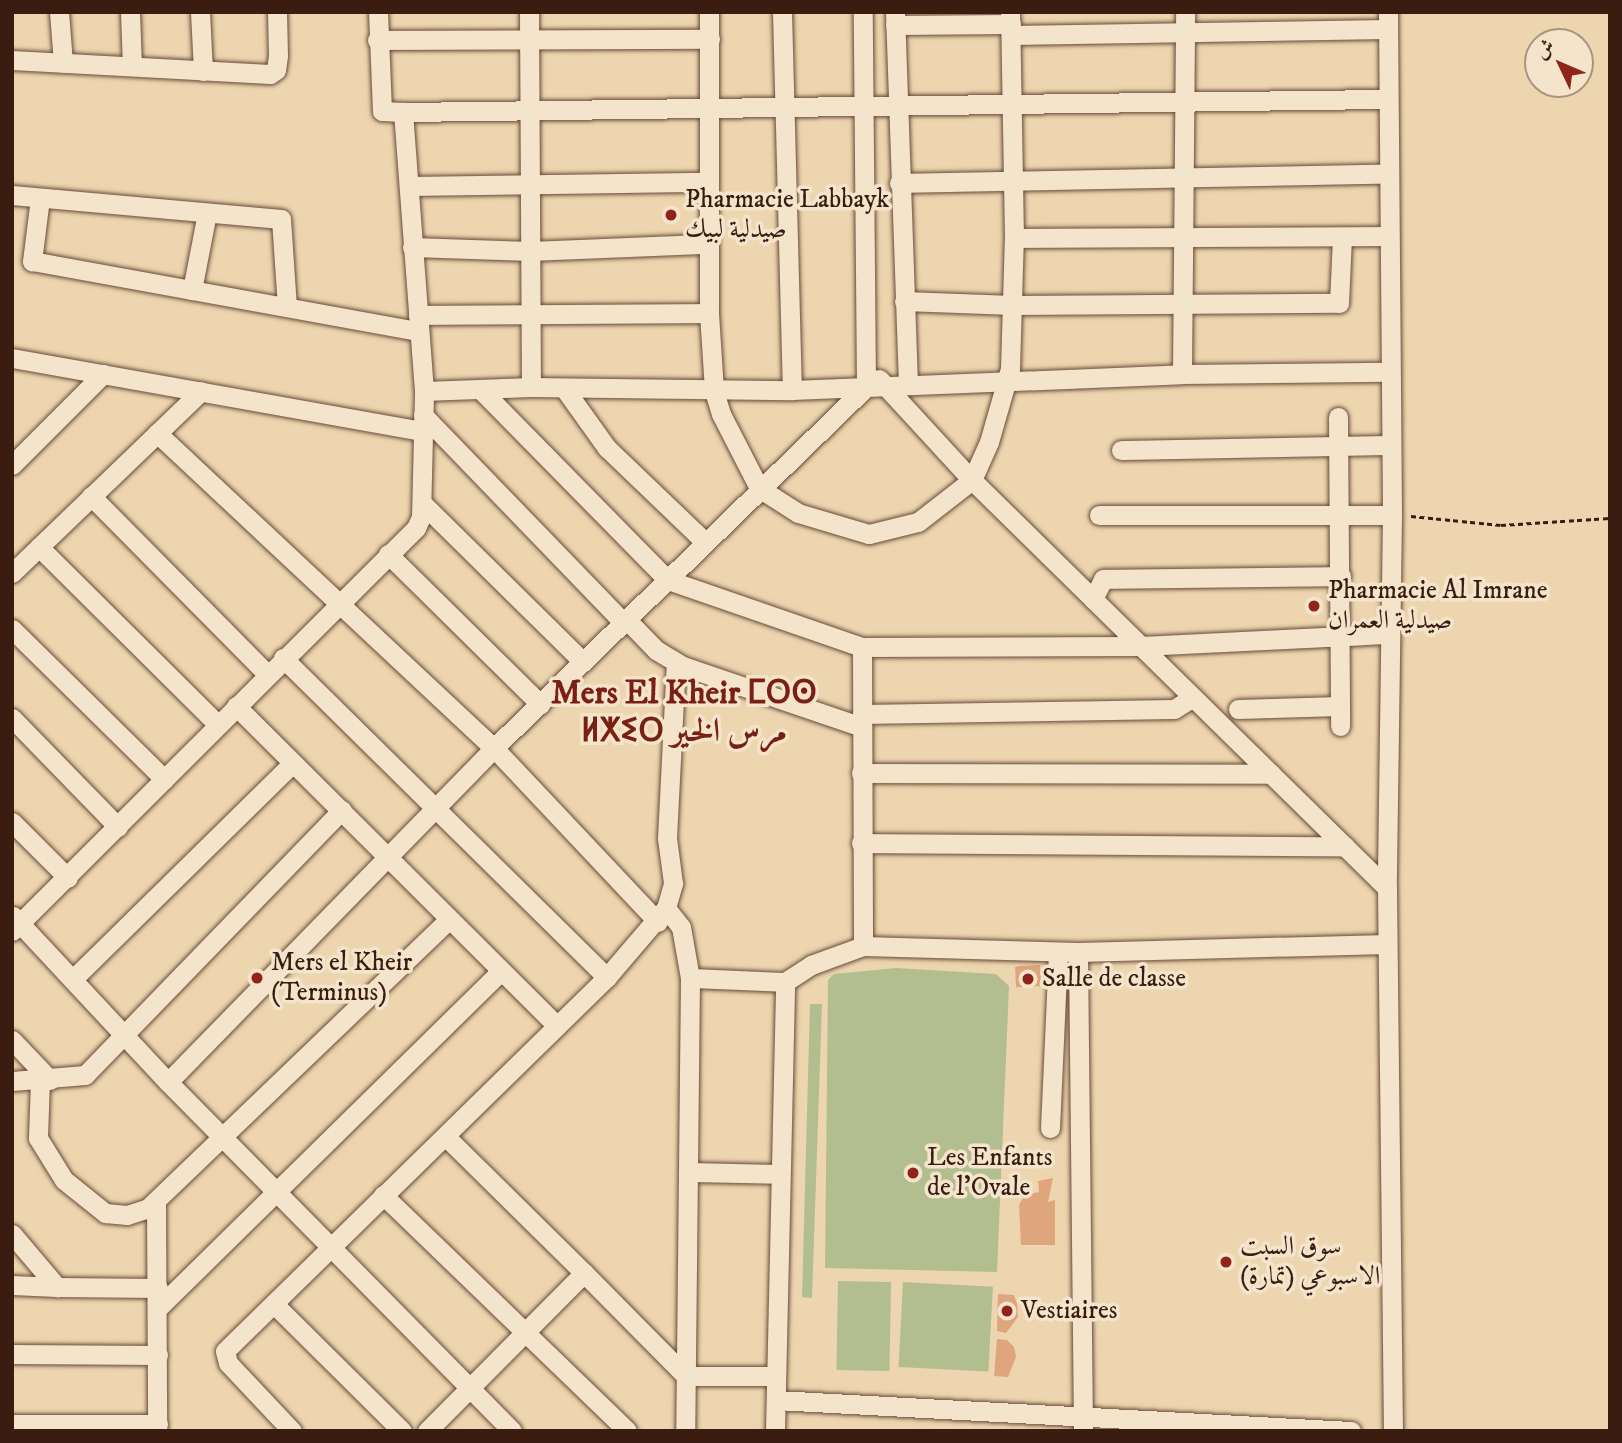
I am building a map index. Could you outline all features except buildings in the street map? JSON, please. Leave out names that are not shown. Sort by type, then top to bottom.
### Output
[{"type":"street","points":[[59,12],[63,62]]},
{"type":"street","points":[[130,12],[132,66]]},
{"type":"street","points":[[200,12],[202,71]]},
{"type":"street","points":[[12,60],[270,74],[276,70],[276,12]]},
{"type":"street","points":[[378,12],[377,40],[382,111],[710,107],[896,109],[1184,101],[1387,99]]},
{"type":"street","points":[[529,12],[531,387]]},
{"type":"street","points":[[709,12],[708,244],[714,391],[732,438],[759,488],[798,513],[869,534],[918,522],[972,480],[989,442],[1013,360],[1011,24]]},
{"type":"street","points":[[782,12],[792,390]]},
{"type":"street","points":[[863,12],[866,363],[875,386],[1387,888]]},
{"type":"street","points":[[1182,374],[1185,12]]},
{"type":"street","points":[[908,384],[896,109],[895,19],[1185,34],[1388,21],[1392,515],[1387,888],[1392,1431]]},
{"type":"street","points":[[377,40],[710,39]]},
{"type":"street","points":[[403,112],[424,391],[423,504],[416,528],[338,602],[68,878],[15,923],[74,978],[168,1082],[512,1431]]},
{"type":"street","points":[[899,183],[1389,174]]},
{"type":"street","points":[[409,186],[709,182]]},
{"type":"street","points":[[12,195],[282,219],[287,307]]},
{"type":"street","points":[[40,198],[32,261],[287,307],[418,323],[530,315],[709,313]]},
{"type":"street","points":[[192,290],[207,213]]},
{"type":"street","points":[[1014,238],[1390,236]]},
{"type":"street","points":[[904,301],[1183,306],[1339,303],[1342,237]]},
{"type":"street","points":[[412,247],[530,251],[708,244]]},
{"type":"street","points":[[13,359],[201,391],[423,423],[625,621],[676,663],[862,720],[1174,709],[1193,697]]},
{"type":"street","points":[[424,391],[531,387],[792,390],[1182,374],[1390,372]]},
{"type":"street","points":[[12,466],[103,374]]},
{"type":"street","points":[[168,1082],[494,748],[759,488],[875,386]]},
{"type":"street","points":[[564,388],[607,448],[705,542]]},
{"type":"street","points":[[481,389],[668,580],[862,647],[1141,646],[1390,634]]},
{"type":"street","points":[[12,573],[201,391]]},
{"type":"street","points":[[1338,416],[1340,726]]},
{"type":"street","points":[[157,433],[494,748],[662,915],[681,927],[690,978],[685,1431]]},
{"type":"street","points":[[1121,450],[1391,445]]},
{"type":"street","points":[[91,496],[267,674]]},
{"type":"street","points":[[423,504],[583,662]]},
{"type":"street","points":[[1099,515],[1392,515]]},
{"type":"street","points":[[39,547],[218,725]]},
{"type":"street","points":[[388,554],[540,704]]},
{"type":"street","points":[[1093,599],[1103,579],[1340,576]]},
{"type":"street","points":[[12,629],[164,779]]},
{"type":"street","points":[[862,647],[863,946]]},
{"type":"street","points":[[284,658],[437,806],[607,977]]},
{"type":"street","points":[[292,1431],[224,1356],[383,1195],[607,977],[662,915],[673,883],[667,838],[676,663]]},
{"type":"street","points":[[236,706],[557,1026]]},
{"type":"street","points":[[1238,709],[1340,706]]},
{"type":"street","points":[[12,718],[118,827]]},
{"type":"street","points":[[74,978],[293,763]]},
{"type":"street","points":[[861,773],[1271,774]]},
{"type":"street","points":[[12,1081],[82,1078],[342,810]]},
{"type":"street","points":[[12,822],[68,878]]},
{"type":"street","points":[[861,843],[1345,846]]},
{"type":"street","points":[[12,1040],[45,1080],[38,1138],[64,1180],[105,1213],[127,1215],[156,1203],[449,919]]},
{"type":"street","points":[[690,978],[785,982],[811,965],[863,946],[1078,952],[1388,944]]},
{"type":"street","points":[[1050,1128],[1058,952]]},
{"type":"street","points":[[1078,952],[1083,1425]]},
{"type":"street","points":[[12,1286],[57,1287],[159,1298],[278,1192],[500,972]]},
{"type":"street","points":[[775,1431],[785,982]]},
{"type":"street","points":[[445,1136],[686,1376],[776,1376]]},
{"type":"street","points":[[688,1172],[780,1174]]},
{"type":"street","points":[[383,1195],[627,1431]]},
{"type":"street","points":[[12,1424],[158,1427],[159,1298],[156,1203]]},
{"type":"street","points":[[12,1234],[57,1287]]},
{"type":"street","points":[[427,1431],[467,1387],[584,1273]]},
{"type":"street","points":[[274,1304],[402,1431]]},
{"type":"street","points":[[12,1354],[158,1354]]},
{"type":"street","points":[[776,1400],[1083,1425],[1351,1431]]},
{"type":"path","points":[[1392,515],[1501,524],[1610,517]]},
{"type":"green space","name":"Les Enfants de l'Ovale","points":[[896,968],[996,974],[1009,986],[997,1272],[825,1268],[828,980],[834,974]]},
{"type":"green space","points":[[810,1004],[822,1004],[812,1298],[802,1297]]},
{"type":"green space","points":[[838,1281],[891,1282],[889,1371],[836,1370]]},
{"type":"green space","points":[[903,1282],[993,1287],[988,1372],[899,1367]]},
{"type":"place","name":"Pharmacie Labbayk صيدلية لبيك","points":[[671,215]]},
{"type":"place","name":"Pharmacie Al Imrane صيدلية العمران","points":[[1314,606]]},
{"type":"place","name":"Mers el Kheir (Terminus)","points":[[257,978]]},
{"type":"place","name":"Salle de classe","points":[[1028,979]]},
{"type":"place","name":"Les Enfants de l'Ovale","points":[[913,1173]]},
{"type":"place","name":"سوق السبت الاسبوعي (تمارة)","points":[[1226,1262]]},
{"type":"place","name":"Vestiaires","points":[[1007,1311]]},
{"type":"district","name":"Mers El Kheir ⵎⵔⵙ ⵍⵅⵉⵔ مرس الخير","points":[[684,713]]}]
